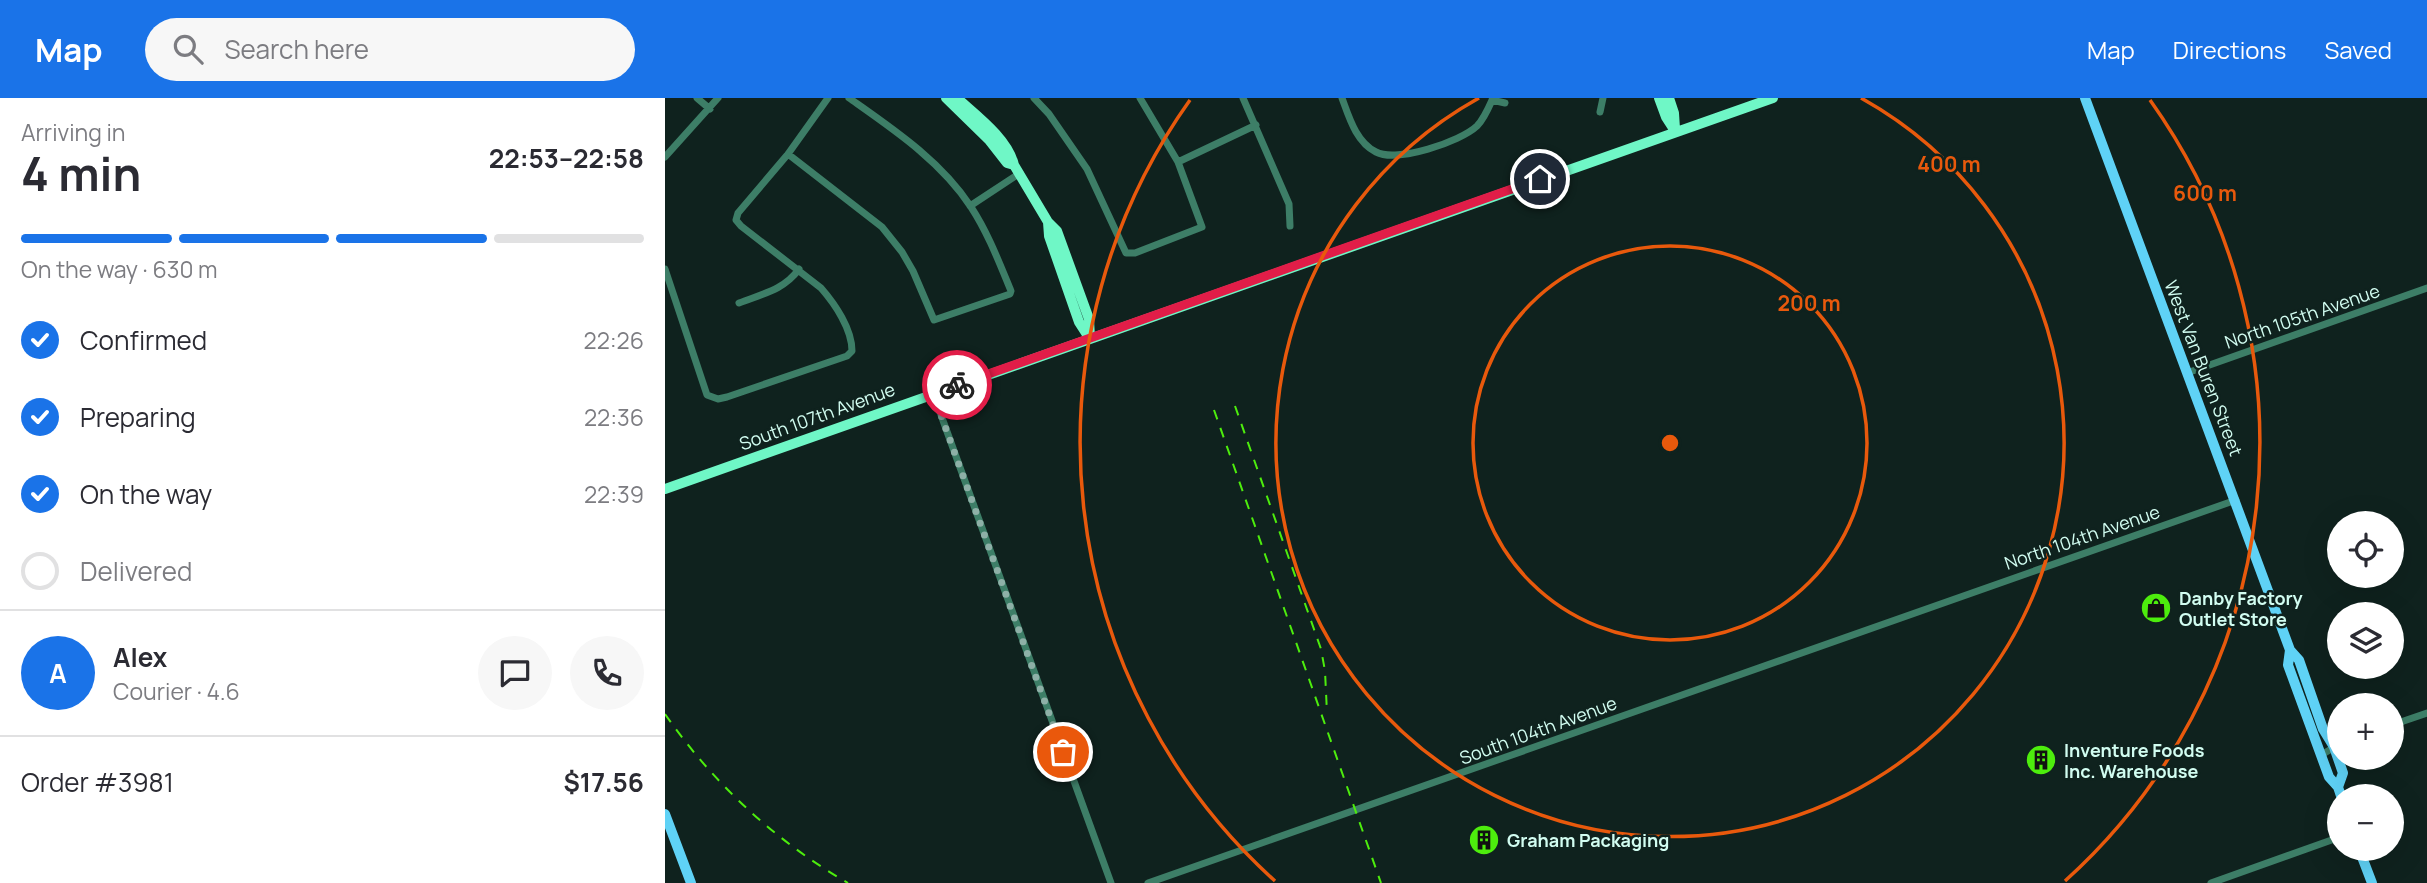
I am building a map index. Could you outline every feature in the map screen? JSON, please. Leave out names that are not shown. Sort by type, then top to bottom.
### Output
[{"type":"main road","points":[[946,98],[989,140],[1007,163],[1017,169]]},
{"type":"main road","points":[[957,98],[998,138],[1012,156],[1048,222],[1057,231],[1089,319],[1090,338]]},
{"type":"main road","points":[[1659,98],[1675,131]]},
{"type":"main road","points":[[1669,98],[1674,113],[1675,131]]},
{"type":"main road","name":"South 107th Avenue","points":[[665,489],[1773,98]]},
{"type":"main road","name":"West Van Buren Street","points":[[2085,98],[2290,650],[2299,660],[2327,734]]},
{"type":"main road","name":"West Van Buren Street","points":[[2290,650],[2288,665],[2334,784]]},
{"type":"main road","points":[[2299,696],[2306,701],[2318,732],[2327,739]]},
{"type":"main road","points":[[665,814],[691,883]]},
{"type":"main road","points":[[2364,861],[2372,883]]},
{"type":"street","points":[[697,98],[709,109]]},
{"type":"street","points":[[665,157],[718,98]]},
{"type":"street","points":[[665,269],[707,395],[718,399],[727,397],[847,356],[852,351],[845,326],[831,299],[799,269],[736,220],[738,213],[787,154],[828,98]]},
{"type":"street","points":[[787,154],[882,227],[913,271],[934,320],[1010,294],[999,260],[970,206],[940,169],[849,98]]},
{"type":"street","points":[[1034,98],[1049,114],[1087,169],[1126,253],[1135,253],[1202,227],[1178,162],[1140,98]]},
{"type":"street","points":[[1243,98],[1289,204],[1290,226]]},
{"type":"street","points":[[1342,98],[1357,135],[1375,152],[1393,156],[1413,153],[1453,140],[1479,124],[1492,99],[1505,103]]},
{"type":"street","points":[[1600,112],[1603,98]]},
{"type":"street","points":[[1178,162],[1256,125]]},
{"type":"street","points":[[970,206],[1017,169]]},
{"type":"street","points":[[739,303],[780,288],[791,280],[799,269]]},
{"type":"street","name":"North 105th Avenue","points":[[2187,373],[2427,288]]},
{"type":"street","points":[[933,393],[1111,883]]},
{"type":"street","name":"North 104th Avenue","points":[[1938,605],[2236,500]]},
{"type":"street","name":"South 104th Avenue","points":[[1148,883],[1938,605]]},
{"type":"street","points":[[2404,721],[2427,713]]},
{"type":"street","points":[[2321,755],[2327,752]]},
{"type":"street","points":[[2210,883],[2327,842]]},
{"type":"railway","points":[[1235,406],[1321,649],[1327,713]]},
{"type":"railway","points":[[1214,410],[1381,883]]},
{"type":"railway","points":[[665,714],[704,764],[747,809],[795,849],[848,883]]},
{"type":"way so far","points":[[957,385],[933,393],[1063,752]]},
{"type":"place","name":"Danby Factory Outlet Store","points":[[2156,608]]},
{"type":"place","name":"Inventure Foods Inc. Warehouse","points":[[2041,760]]},
{"type":"place","name":"Graham Packaging","points":[[1484,840]]},
{"type":"route","points":[[957,385],[1540,179]]}]
